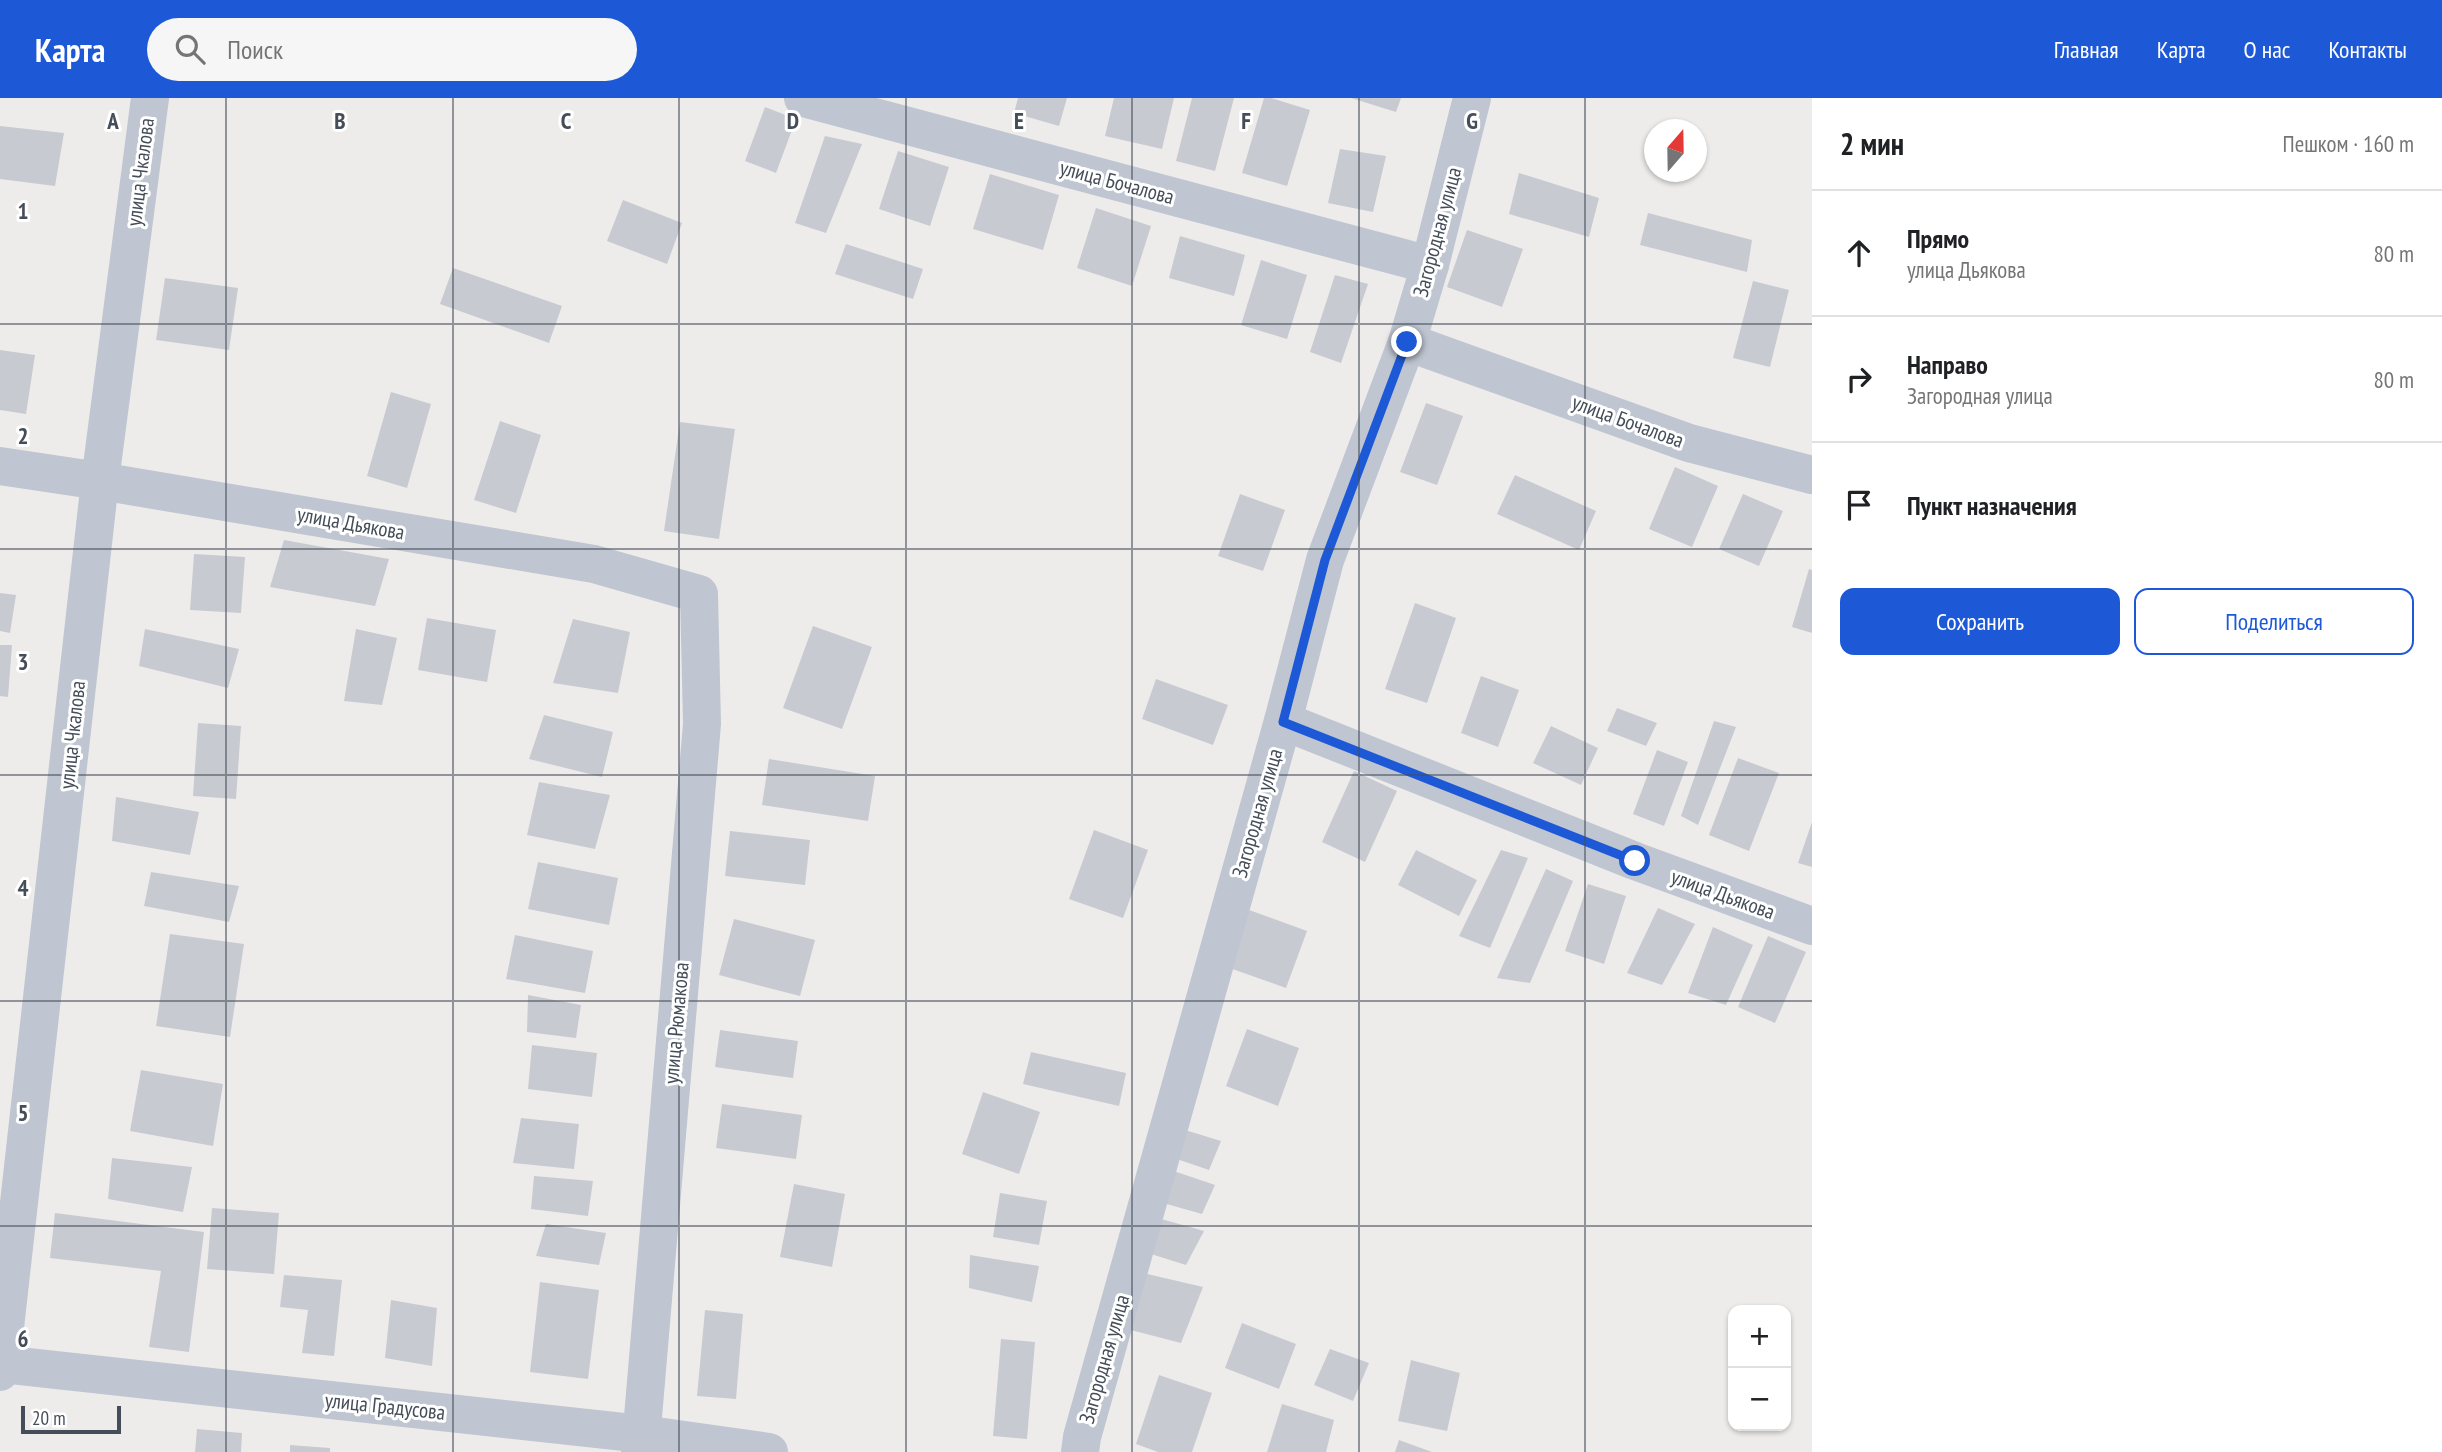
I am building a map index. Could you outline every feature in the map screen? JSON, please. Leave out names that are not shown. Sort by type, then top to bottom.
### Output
[{"type":"street","name":"улица Чкалова","points":[[0,1372],[100,481],[150,98]]},
{"type":"street","name":"улица Бочалова","points":[[803,98],[1430,265]]},
{"type":"street","name":"Загородная улица","points":[[1080,1452],[1283,722],[1325,560],[1407,342],[1430,265],[1472,98]]},
{"type":"street","name":"улица Бочалова","points":[[1407,342],[1689,443],[1812,475]]},
{"type":"street","name":"улица Дьякова","points":[[0,467],[100,481],[594,564],[699,594]]},
{"type":"street","name":"улица Рюмакова","points":[[641,1443],[702,724],[699,594]]},
{"type":"street","name":"улица Дьякова","points":[[1283,722],[1635,861],[1812,926]]},
{"type":"street","name":"улица Градусова","points":[[0,1364],[641,1443],[769,1452]]},
{"type":"building","points":[[1018,98],[1067,98],[1059,126],[1014,113]]},
{"type":"building","points":[[1114,98],[1174,98],[1162,149],[1105,136]]},
{"type":"building","points":[[1192,98],[1234,98],[1215,171],[1176,161]]},
{"type":"building","points":[[1264,98],[1310,110],[1287,186],[1242,173]]},
{"type":"building","points":[[1351,98],[1401,98],[1396,112]]},
{"type":"building","points":[[765,107],[796,119],[776,173],[745,161]]},
{"type":"building","points":[[0,126],[64,133],[55,186],[0,179]]},
{"type":"building","points":[[825,136],[862,144],[826,233],[795,223]]},
{"type":"building","points":[[1340,149],[1386,156],[1373,212],[1328,203]]},
{"type":"building","points":[[898,151],[949,167],[930,226],[879,209]]},
{"type":"building","points":[[1519,173],[1599,198],[1589,237],[1509,214]]},
{"type":"building","points":[[990,174],[1059,195],[1043,250],[973,229]]},
{"type":"building","points":[[623,200],[682,223],[667,264],[607,241]]},
{"type":"building","points":[[1096,208],[1151,226],[1132,286],[1077,268]]},
{"type":"building","points":[[1648,213],[1752,240],[1747,272],[1640,245]]},
{"type":"building","points":[[1467,230],[1523,249],[1502,307],[1447,287]]},
{"type":"building","points":[[1180,236],[1245,255],[1234,296],[1169,278]]},
{"type":"building","points":[[846,244],[923,269],[913,299],[835,274]]},
{"type":"building","points":[[1261,260],[1307,275],[1287,339],[1241,325]]},
{"type":"building","points":[[453,268],[562,306],[549,343],[440,304]]},
{"type":"building","points":[[1335,275],[1368,284],[1341,363],[1310,352]]},
{"type":"building","points":[[165,278],[238,288],[229,350],[156,340]]},
{"type":"building","points":[[1753,281],[1789,290],[1770,367],[1733,358]]},
{"type":"building","points":[[0,350],[35,355],[26,414],[0,410]]},
{"type":"building","points":[[391,392],[431,404],[407,488],[367,476]]},
{"type":"building","points":[[1426,403],[1463,416],[1437,485],[1400,472]]},
{"type":"building","points":[[500,421],[541,435],[516,513],[474,500]]},
{"type":"building","points":[[680,422],[735,429],[719,539],[664,531]]},
{"type":"building","points":[[1675,467],[1718,486],[1692,547],[1649,529]]},
{"type":"building","points":[[1515,475],[1596,511],[1579,550],[1497,514]]},
{"type":"building","points":[[1240,494],[1285,510],[1263,571],[1218,556]]},
{"type":"building","points":[[1743,494],[1783,511],[1759,566],[1719,549]]},
{"type":"building","points":[[284,540],[389,559],[375,606],[270,587]]},
{"type":"building","points":[[194,554],[245,557],[241,613],[190,610]]},
{"type":"building","points":[[1809,569],[1812,570],[1812,633],[1792,627]]},
{"type":"building","points":[[0,593],[16,595],[10,633],[0,631]]},
{"type":"building","points":[[1415,603],[1456,618],[1427,703],[1385,689]]},
{"type":"building","points":[[427,618],[496,630],[487,682],[418,670]]},
{"type":"building","points":[[573,619],[630,632],[618,693],[553,683]]},
{"type":"building","points":[[813,626],[872,647],[842,729],[783,708]]},
{"type":"building","points":[[145,629],[239,649],[228,688],[139,666]]},
{"type":"building","points":[[356,629],[397,638],[382,705],[344,701]]},
{"type":"building","points":[[0,645],[12,645],[8,697],[0,696]]},
{"type":"building","points":[[1481,676],[1519,690],[1498,747],[1461,733]]},
{"type":"building","points":[[1156,679],[1228,705],[1213,745],[1142,719]]},
{"type":"building","points":[[1617,708],[1657,723],[1646,746],[1607,731]]},
{"type":"building","points":[[544,715],[613,732],[602,777],[529,759]]},
{"type":"building","points":[[1714,721],[1736,727],[1698,825],[1681,816]]},
{"type":"building","points":[[198,723],[241,726],[236,799],[193,796]]},
{"type":"building","points":[[1551,726],[1598,748],[1581,785],[1533,763]]},
{"type":"building","points":[[1657,750],[1688,762],[1664,826],[1633,814]]},
{"type":"building","points":[[1738,758],[1779,773],[1749,851],[1709,835]]},
{"type":"building","points":[[769,759],[875,776],[868,821],[762,805]]},
{"type":"building","points":[[1354,771],[1397,791],[1365,862],[1322,842]]},
{"type":"building","points":[[539,782],[610,795],[595,849],[527,835]]},
{"type":"building","points":[[116,797],[199,812],[190,855],[112,841]]},
{"type":"building","points":[[1812,822],[1812,867],[1798,863]]},
{"type":"building","points":[[1094,830],[1148,850],[1123,918],[1069,899]]},
{"type":"building","points":[[730,831],[810,840],[805,885],[725,876]]},
{"type":"building","points":[[1416,850],[1477,880],[1459,916],[1398,885]]},
{"type":"building","points":[[1501,850],[1528,858],[1490,948],[1459,936]]},
{"type":"building","points":[[538,862],[618,878],[609,925],[528,909]]},
{"type":"building","points":[[1546,869],[1573,881],[1530,983],[1497,978]]},
{"type":"building","points":[[151,872],[239,886],[229,922],[144,906]]},
{"type":"building","points":[[1588,884],[1626,896],[1604,964],[1565,951]]},
{"type":"building","points":[[1241,907],[1307,931],[1286,988],[1221,965]]},
{"type":"building","points":[[1658,908],[1695,924],[1662,985],[1627,973]]},
{"type":"building","points":[[734,919],[815,940],[800,996],[719,975]]},
{"type":"building","points":[[1713,927],[1753,945],[1726,1005],[1688,993]]},
{"type":"building","points":[[170,934],[244,944],[230,1037],[156,1026]]},
{"type":"building","points":[[515,935],[593,951],[585,993],[506,979]]},
{"type":"building","points":[[1768,936],[1806,952],[1775,1023],[1738,1007]]},
{"type":"building","points":[[528,995],[581,1005],[576,1038],[527,1032]]},
{"type":"building","points":[[1247,1029],[1299,1048],[1278,1106],[1226,1086]]},
{"type":"building","points":[[720,1030],[798,1041],[793,1078],[715,1067]]},
{"type":"building","points":[[532,1045],[597,1053],[592,1097],[528,1089]]},
{"type":"building","points":[[1031,1052],[1126,1073],[1119,1106],[1023,1084]]},
{"type":"building","points":[[141,1070],[223,1084],[213,1146],[130,1131]]},
{"type":"building","points":[[983,1092],[1040,1112],[1019,1174],[962,1154]]},
{"type":"building","points":[[722,1104],[802,1115],[796,1159],[716,1148]]},
{"type":"building","points":[[521,1118],[579,1124],[574,1169],[513,1163]]},
{"type":"building","points":[[1172,1126],[1221,1141],[1209,1170],[1162,1154]]},
{"type":"building","points":[[112,1158],[192,1167],[183,1212],[108,1199]]},
{"type":"building","points":[[1162,1167],[1215,1185],[1202,1214],[1149,1199]]},
{"type":"building","points":[[534,1176],[593,1181],[588,1216],[531,1209]]},
{"type":"building","points":[[794,1184],[845,1194],[832,1267],[780,1257]]},
{"type":"building","points":[[1000,1193],[1047,1201],[1039,1245],[993,1237]]},
{"type":"building","points":[[212,1208],[279,1213],[274,1274],[207,1269]]},
{"type":"building","points":[[55,1213],[204,1232],[189,1352],[149,1347],[161,1271],[50,1258]]},
{"type":"building","points":[[1147,1215],[1204,1231],[1186,1265],[1135,1249]]},
{"type":"building","points":[[546,1224],[606,1233],[599,1265],[536,1256]]},
{"type":"building","points":[[970,1255],[1039,1266],[1032,1302],[969,1288]]},
{"type":"building","points":[[1143,1273],[1203,1287],[1181,1343],[1123,1328]]},
{"type":"building","points":[[284,1275],[342,1280],[334,1356],[302,1353],[308,1310],[280,1307]]},
{"type":"building","points":[[540,1282],[599,1290],[588,1379],[530,1372]]},
{"type":"building","points":[[391,1300],[437,1308],[432,1366],[385,1358]]},
{"type":"building","points":[[705,1310],[743,1314],[736,1399],[697,1396]]},
{"type":"building","points":[[1242,1323],[1296,1344],[1279,1389],[1225,1368]]},
{"type":"building","points":[[1001,1339],[1035,1342],[1027,1439],[993,1436]]},
{"type":"building","points":[[1330,1349],[1369,1363],[1353,1401],[1314,1385]]},
{"type":"building","points":[[1411,1360],[1460,1373],[1447,1431],[1398,1421]]},
{"type":"building","points":[[1159,1375],[1212,1393],[1192,1452],[1158,1452],[1136,1444]]},
{"type":"building","points":[[1282,1404],[1334,1420],[1326,1452],[1267,1452]]},
{"type":"building","points":[[197,1429],[242,1433],[241,1452],[195,1452]]},
{"type":"building","points":[[1399,1440],[1432,1452],[1395,1452]]},
{"type":"building","points":[[290,1445],[330,1448],[330,1452],[290,1452]]},
{"type":"route","points":[[1407,342],[1325,560],[1283,722],[1635,861]]}]
